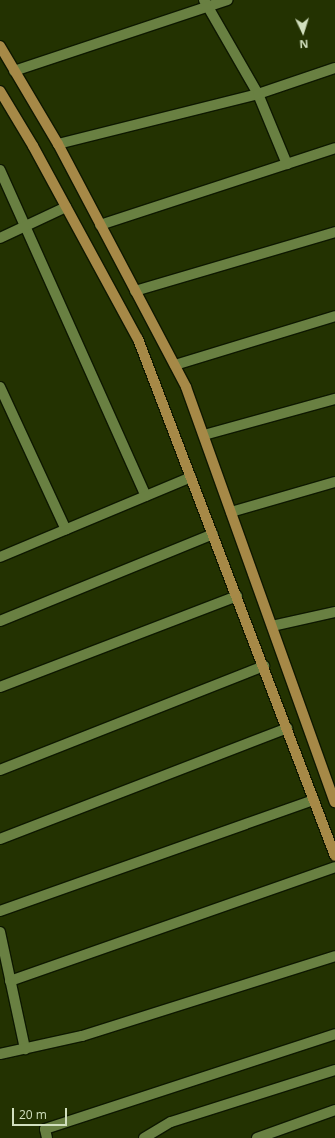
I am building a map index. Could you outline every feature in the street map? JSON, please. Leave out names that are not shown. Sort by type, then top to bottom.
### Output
[{"type":"main road","points":[[0,46],[58,144],[186,387],[335,802]]},
{"type":"main road","points":[[0,91],[66,207],[138,340],[264,666],[335,856]]},
{"type":"street","points":[[14,71],[206,3],[228,0]]},
{"type":"street","points":[[206,3],[258,94],[287,164]]},
{"type":"street","points":[[58,144],[258,94],[335,68]]},
{"type":"street","points":[[100,225],[335,148]]},
{"type":"street","points":[[0,170],[146,496]]},
{"type":"street","points":[[0,238],[66,207]]},
{"type":"street","points":[[135,290],[335,232]]},
{"type":"street","points":[[175,365],[335,316]]},
{"type":"street","points":[[0,387],[66,530]]},
{"type":"street","points":[[204,435],[335,399]]},
{"type":"street","points":[[0,557],[191,477]]},
{"type":"street","points":[[231,512],[335,482]]},
{"type":"street","points":[[0,621],[213,534]]},
{"type":"street","points":[[0,687],[237,596]]},
{"type":"street","points":[[272,626],[335,612]]},
{"type":"street","points":[[0,770],[264,666]]},
{"type":"street","points":[[0,839],[287,728]]},
{"type":"street","points":[[0,911],[314,800]]},
{"type":"street","points":[[10,981],[335,867]]},
{"type":"street","points":[[0,932],[25,1049]]},
{"type":"street","points":[[0,1054],[82,1036],[335,956]]},
{"type":"street","points":[[47,1138],[45,1130],[335,1034]]},
{"type":"street","points":[[144,1138],[171,1122],[335,1070]]},
{"type":"street","points":[[257,1138],[335,1110]]}]
